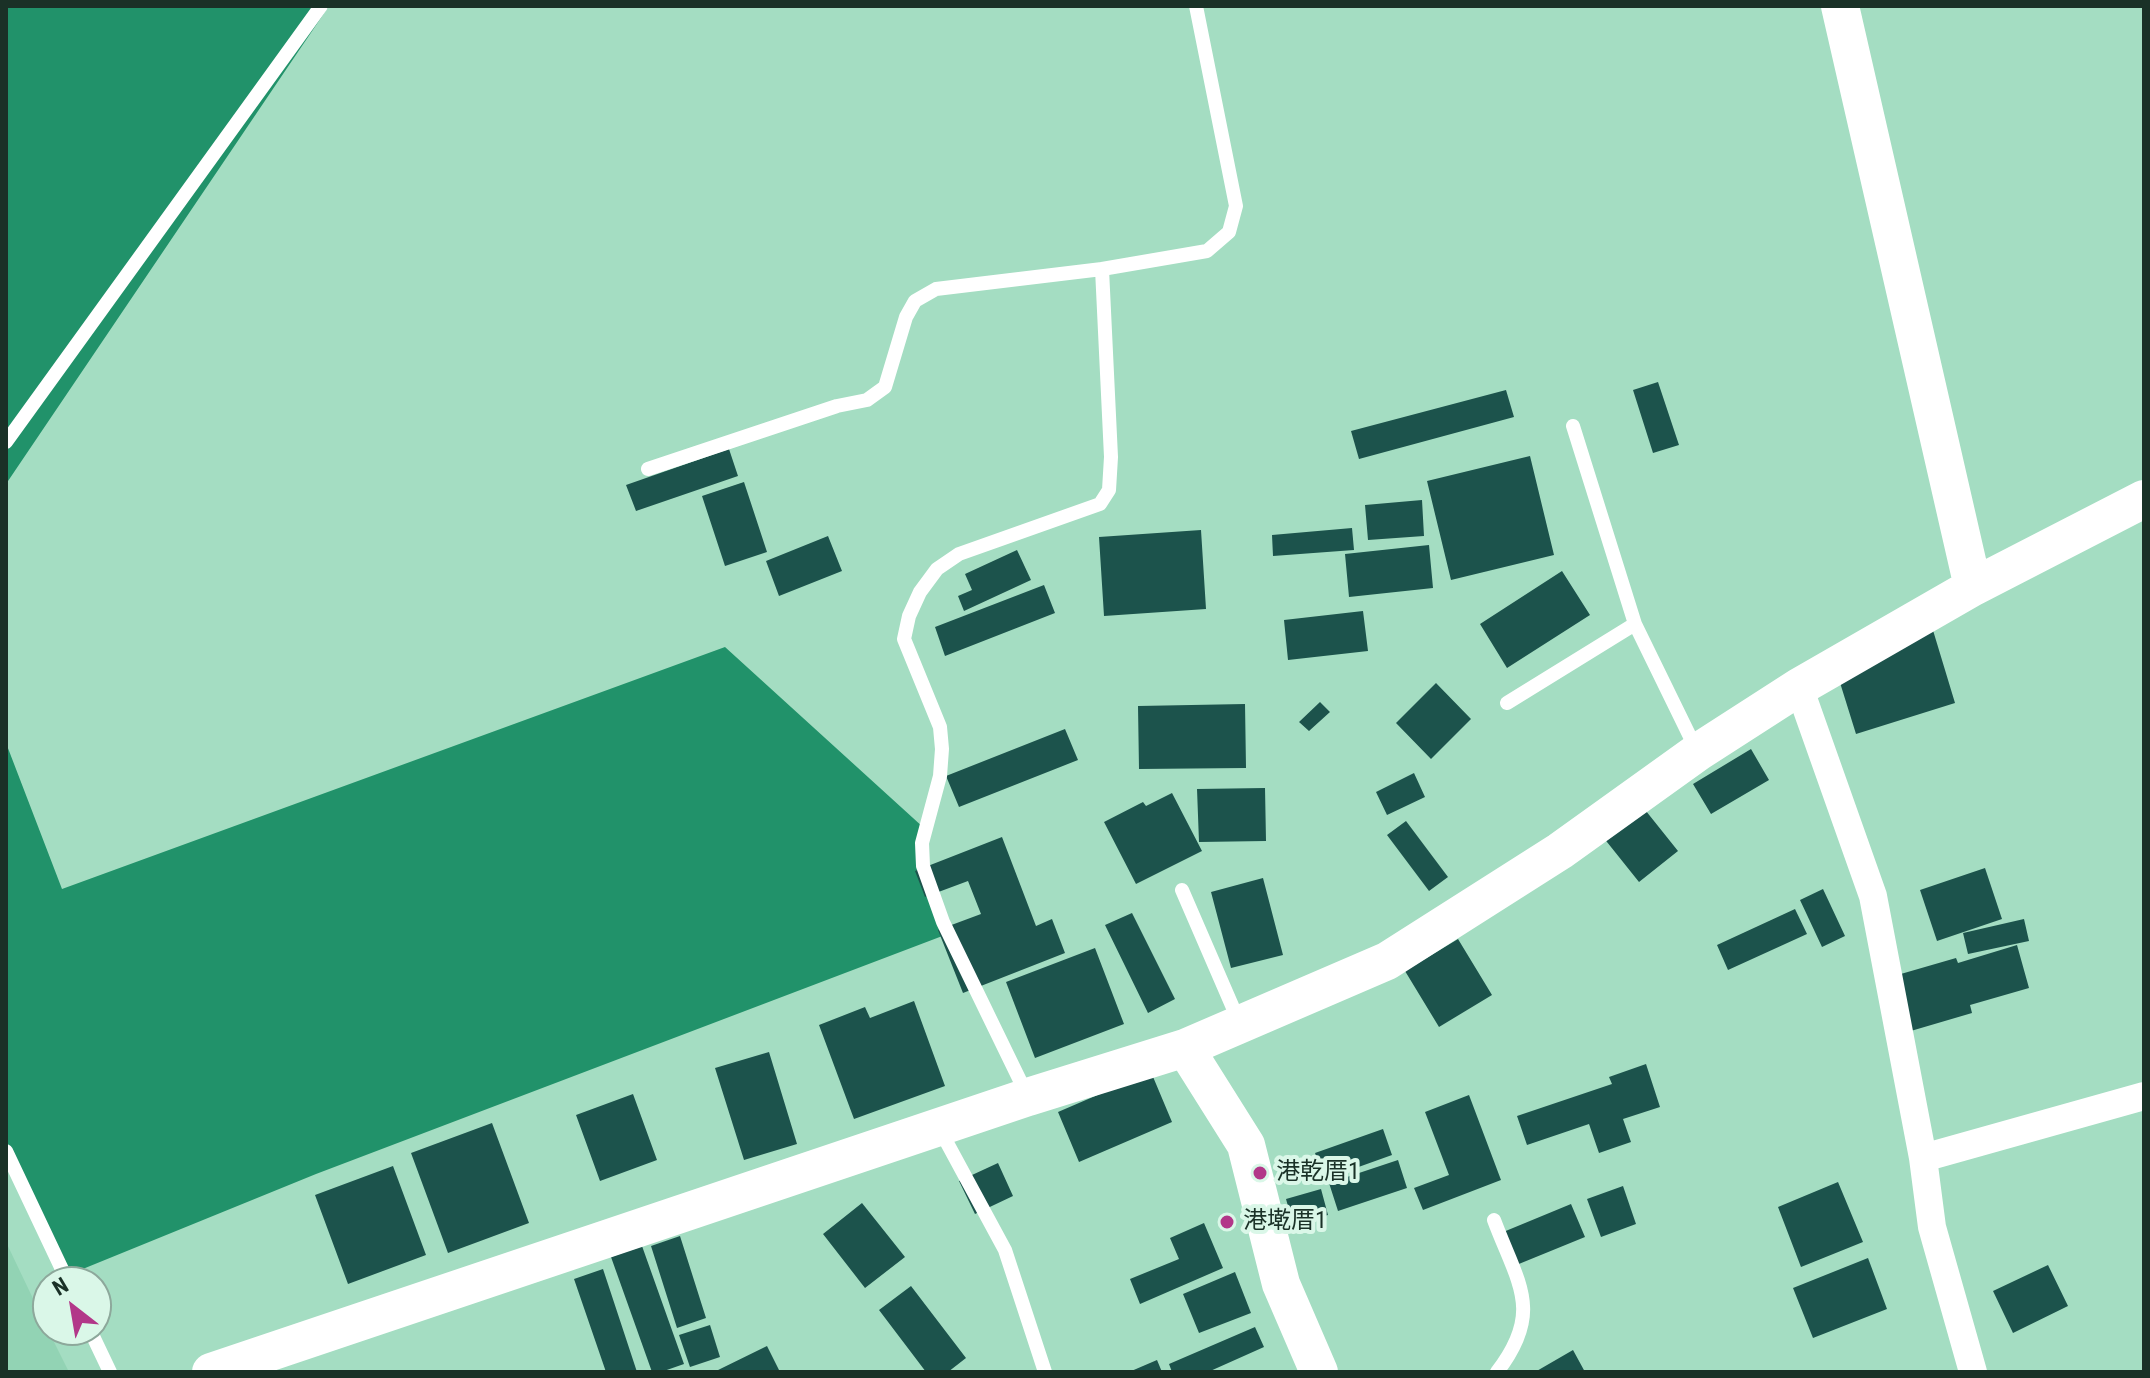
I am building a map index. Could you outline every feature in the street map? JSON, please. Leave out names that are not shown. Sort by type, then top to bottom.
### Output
[{"type":"street","points":[[1840,6],[1973,587]]},
{"type":"street","points":[[211,1372],[1028,1097],[1185,1048],[1387,961],[1560,851],[1698,752],[1799,687],[1973,587],[2144,499]]},
{"type":"street","points":[[1799,687],[1873,896],[1923,1158],[1932,1227],[1973,1372]]},
{"type":"street","points":[[1185,1048],[1246,1145],[1281,1284],[1319,1372]]},
{"type":"street","points":[[1923,1158],[2144,1096]]},
{"type":"lane","points":[[6,442],[321,6]]},
{"type":"lane","points":[[648,469],[837,406],[867,400],[885,387],[906,317],[915,301],[936,289],[1102,269],[1207,251],[1229,232],[1236,206],[1196,6]]},
{"type":"lane","points":[[1028,1097],[943,922],[923,866],[922,843],[940,776],[942,749],[940,727],[904,639],[909,616],[920,592],[937,569],[959,554],[1100,504],[1109,490],[1111,457],[1102,269]]},
{"type":"lane","points":[[1573,426],[1635,624],[1698,752]]},
{"type":"lane","points":[[1507,703],[1635,624]]},
{"type":"lane","points":[[1182,890],[1240,1025]]},
{"type":"lane","points":[[938,1128],[1005,1250],[1045,1372]]},
{"type":"lane","points":[[6,1151],[60,1266]]},
{"type":"lane","points":[[1494,1220],[1524,1301],[1523,1323],[1518,1337],[1497,1372]]},
{"type":"lane","points":[[98,1346],[110,1372]]},
{"type":"shaded area","points":[[6,6],[329,6],[6,484]]},
{"type":"shaded area","points":[[725,647],[924,828],[921,853],[945,935],[316,1174],[90,1266],[63,1266],[6,1157],[6,743],[62,889]]},
{"type":"shaded area","points":[[6,1242],[32,1296],[32,1346],[56,1346],[69,1372],[6,1372]]},
{"type":"building","points":[[1658,382],[1679,445],[1653,453],[1633,390]]},
{"type":"building","points":[[1506,390],[1514,417],[1359,459],[1351,431]]},
{"type":"building","points":[[729,449],[738,476],[636,511],[626,485]]},
{"type":"building","points":[[1530,456],[1554,555],[1451,580],[1427,481]]},
{"type":"building","points":[[744,482],[767,552],[725,566],[702,496]]},
{"type":"building","points":[[1422,500],[1424,536],[1368,540],[1365,505]]},
{"type":"building","points":[[1352,528],[1354,550],[1273,556],[1272,535]]},
{"type":"building","points":[[1201,530],[1206,609],[1104,616],[1099,537]]},
{"type":"building","points":[[828,536],[842,571],[779,596],[766,561]]},
{"type":"building","points":[[1429,545],[1433,588],[1349,597],[1345,554]]},
{"type":"building","points":[[1017,550],[1031,580],[964,611],[958,596],[972,590],[965,574]]},
{"type":"building","points":[[1562,571],[1590,615],[1507,668],[1480,624]]},
{"type":"building","points":[[1044,585],[1055,613],[945,656],[935,627]]},
{"type":"building","points":[[1363,611],[1368,651],[1288,660],[1284,620]]},
{"type":"building","points":[[1932,627],[1955,703],[1856,734],[1837,673]]},
{"type":"building","points":[[1436,683],[1471,719],[1431,759],[1396,723]]},
{"type":"building","points":[[1320,702],[1330,712],[1309,731],[1299,722]]},
{"type":"building","points":[[1245,704],[1246,768],[1139,769],[1138,706]]},
{"type":"building","points":[[1065,729],[1078,760],[959,807],[946,776]]},
{"type":"building","points":[[1751,749],[1769,780],[1711,814],[1693,784]]},
{"type":"building","points":[[1414,773],[1425,797],[1387,815],[1376,792]]},
{"type":"building","points":[[1265,788],[1266,841],[1199,842],[1197,789]]},
{"type":"building","points":[[1172,793],[1202,851],[1136,884],[1104,822],[1143,802],[1146,806]]},
{"type":"building","points":[[1642,806],[1678,851],[1639,882],[1603,837]]},
{"type":"building","points":[[1406,821],[1448,877],[1429,891],[1387,835]]},
{"type":"building","points":[[1002,837],[1036,926],[1052,919],[1065,953],[963,993],[938,930],[981,914],[968,881],[925,897],[915,871]]},
{"type":"building","points":[[1985,868],[2002,919],[1937,941],[1920,890]]},
{"type":"building","points":[[1263,878],[1283,955],[1231,968],[1211,892]]},
{"type":"building","points":[[1823,889],[1845,936],[1822,947],[1800,900]]},
{"type":"building","points":[[1795,909],[1807,934],[1728,970],[1717,945]]},
{"type":"building","points":[[1132,913],[1175,999],[1148,1013],[1105,925]]},
{"type":"building","points":[[2024,919],[2029,941],[1968,954],[1963,933]]},
{"type":"building","points":[[1458,939],[1492,995],[1439,1027],[1405,971]]},
{"type":"building","points":[[2017,945],[2029,988],[1970,1005],[1972,1013],[1904,1033],[1887,978],[1956,958],[1958,963]]},
{"type":"building","points":[[1095,948],[1124,1024],[1035,1058],[1006,982]]},
{"type":"building","points":[[914,1001],[945,1086],[854,1119],[819,1025],[865,1007],[870,1018]]},
{"type":"building","points":[[769,1052],[797,1144],[744,1160],[715,1068]]},
{"type":"building","points":[[1646,1064],[1660,1107],[1623,1119],[1631,1142],[1599,1153],[1589,1124],[1527,1145],[1517,1116],[1612,1084],[1609,1077]]},
{"type":"building","points":[[1151,1072],[1172,1122],[1079,1162],[1058,1112]]},
{"type":"building","points":[[633,1094],[657,1160],[600,1181],[576,1115]]},
{"type":"building","points":[[1469,1095],[1501,1180],[1423,1210],[1414,1188],[1449,1175],[1425,1112]]},
{"type":"building","points":[[492,1123],[529,1223],[448,1253],[411,1153]]},
{"type":"building","points":[[1383,1129],[1392,1155],[1325,1179],[1315,1153]]},
{"type":"building","points":[[1398,1160],[1407,1188],[1338,1211],[1329,1183]]},
{"type":"building","points":[[998,1163],[1013,1196],[975,1214],[959,1181]]},
{"type":"building","points":[[393,1166],[426,1255],[348,1284],[315,1195]]},
{"type":"building","points":[[1838,1182],[1863,1242],[1801,1267],[1778,1207]]},
{"type":"building","points":[[1623,1186],[1636,1224],[1601,1237],[1587,1199]]},
{"type":"building","points":[[1321,1189],[1328,1215],[1293,1224],[1286,1199]]},
{"type":"building","points":[[862,1203],[905,1257],[865,1288],[823,1234]]},
{"type":"building","points":[[1571,1204],[1585,1237],[1509,1268],[1496,1235]]},
{"type":"building","points":[[1204,1223],[1223,1268],[1140,1304],[1130,1279],[1179,1259],[1170,1238]]},
{"type":"building","points":[[680,1236],[706,1318],[677,1328],[651,1246]]},
{"type":"building","points":[[642,1246],[684,1364],[661,1372],[652,1372],[611,1257]]},
{"type":"building","points":[[1868,1258],[1887,1309],[1813,1338],[1793,1288]]},
{"type":"building","points":[[2048,1265],[2068,1306],[2013,1333],[1993,1291]]},
{"type":"building","points":[[603,1269],[637,1372],[606,1372],[574,1279]]},
{"type":"building","points":[[1235,1272],[1251,1313],[1199,1333],[1183,1294]]},
{"type":"building","points":[[911,1286],[966,1358],[948,1372],[926,1372],[879,1310]]},
{"type":"building","points":[[710,1325],[720,1357],[690,1367],[679,1335]]},
{"type":"building","points":[[1255,1327],[1264,1347],[1208,1372],[1172,1372],[1169,1364]]},
{"type":"building","points":[[767,1346],[780,1372],[714,1372]]},
{"type":"building","points":[[1573,1350],[1585,1372],[1535,1372]]},
{"type":"building","points":[[1157,1360],[1162,1372],[1129,1372]]},
{"type":"place","name":"港乾厝1","points":[[1260,1173]]},
{"type":"place","name":"港墘厝1","points":[[1227,1222]]}]
